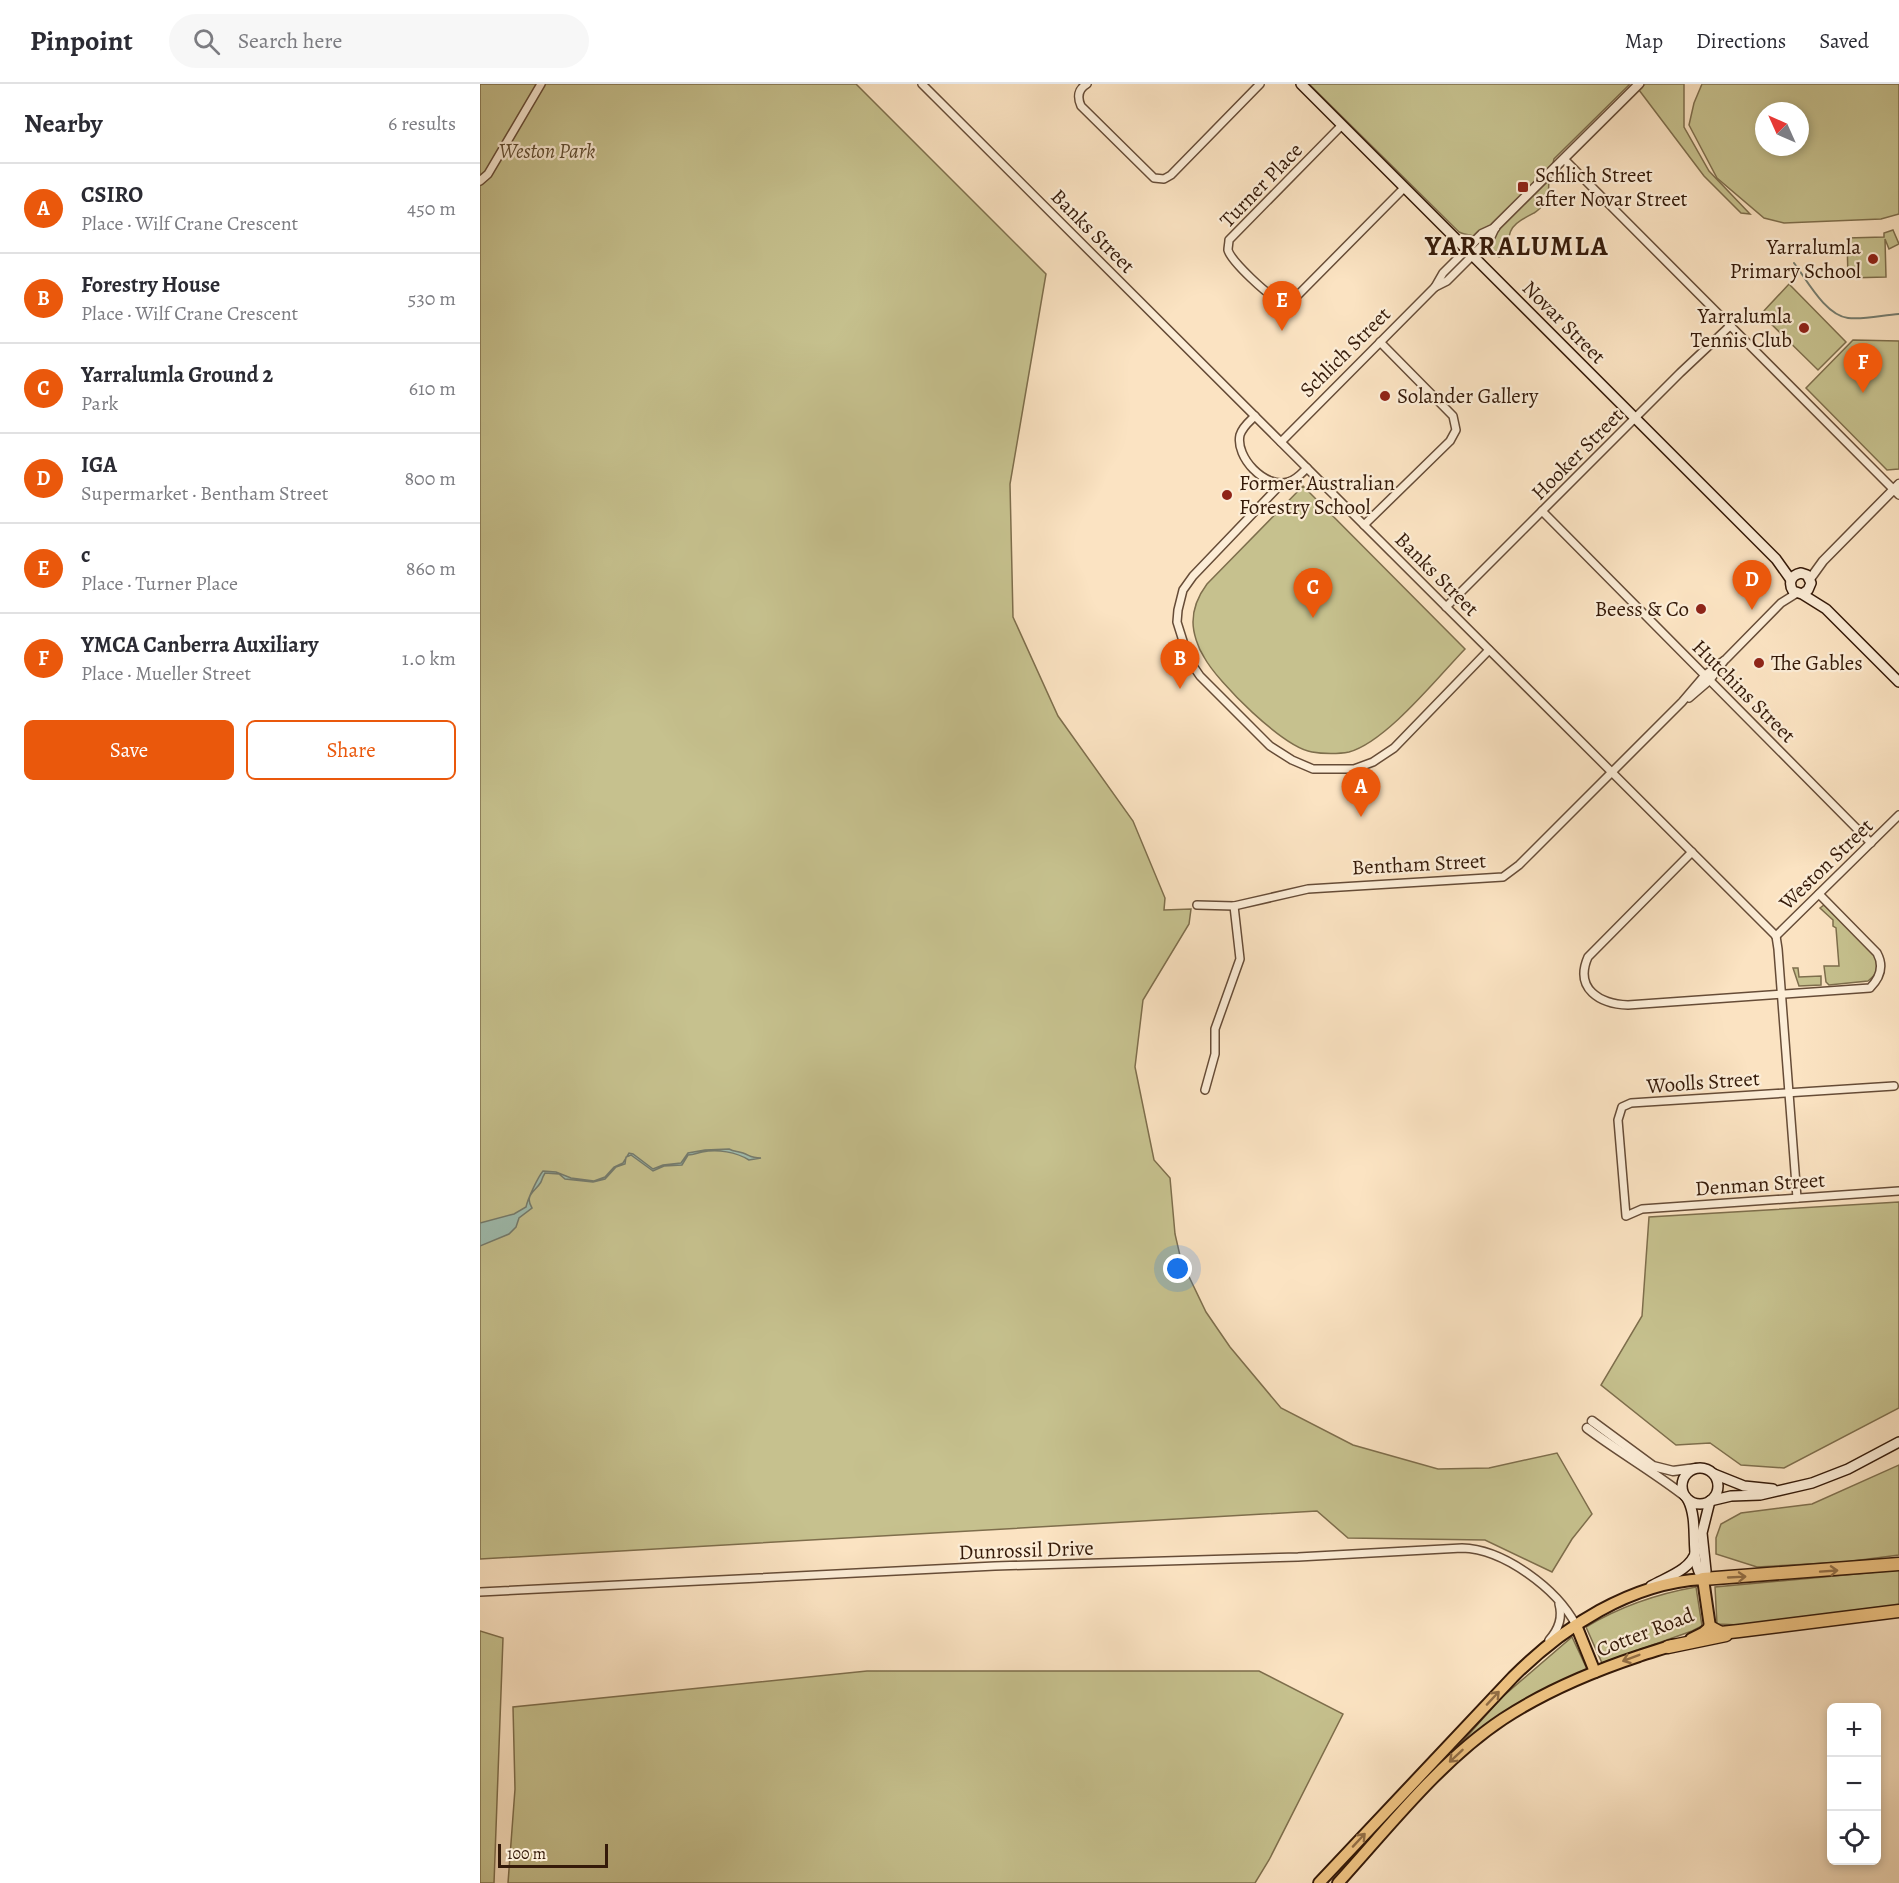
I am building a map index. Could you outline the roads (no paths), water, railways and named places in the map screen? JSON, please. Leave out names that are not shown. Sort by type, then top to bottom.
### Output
[{"type":"highway","points":[[1703,1579],[1899,1564]]},
{"type":"highway","points":[[1710,1627],[1721,1633],[1899,1611]]},
{"type":"highway","points":[[1668,1647],[1739,1631]]},
{"type":"main road","name":"Novar Street","points":[[1301,84],[1899,682]]},
{"type":"main road","points":[[1687,1499],[1701,1504],[1726,1497],[1760,1495],[1812,1483],[1835,1475],[1899,1442]]},
{"type":"main road","points":[[1703,1579],[1699,1573],[1694,1515],[1682,1489],[1683,1480],[1688,1472],[1696,1468],[1707,1469],[1744,1486],[1778,1490]]},
{"type":"main road","points":[[1703,1579],[1706,1572],[1702,1533],[1710,1501],[1715,1497],[1718,1488],[1714,1473]]},
{"type":"main road","points":[[1633,1595],[1683,1569],[1692,1561],[1696,1551]]},
{"type":"main road","name":"Cotter Road","points":[[1319,1883],[1536,1655],[1576,1625],[1604,1608],[1633,1595],[1676,1583],[1703,1579],[1710,1627],[1699,1636],[1595,1672],[1556,1689],[1519,1709],[1487,1731],[1420,1793],[1338,1883]]},
{"type":"main road","points":[[1576,1625],[1595,1672]]},
{"type":"street","points":[[480,181],[488,174],[542,84]]},
{"type":"street","name":"Banks Street","points":[[922,84],[1776,936]]},
{"type":"street","points":[[1087,84],[1082,86],[1079,94],[1078,99],[1081,106],[1155,178],[1164,178],[1171,175],[1260,84]]},
{"type":"street","name":"Schlich Street","points":[[1281,442],[1435,287],[1447,281],[1469,253],[1489,240],[1496,227],[1639,84]]},
{"type":"street","name":"Turner Place","points":[[1342,125],[1229,240],[1228,250],[1266,292],[1287,301],[1296,297],[1404,188]]},
{"type":"street","points":[[1564,159],[1897,489]]},
{"type":"street","name":"Hooker Street","points":[[1446,607],[1731,325]]},
{"type":"street","points":[[1364,525],[1450,441],[1456,430],[1453,416],[1380,342]]},
{"type":"street","points":[[1255,416],[1241,432],[1242,452],[1255,471],[1272,481],[1282,483]]},
{"type":"street","points":[[1307,468],[1294,479],[1282,483],[1193,576],[1183,590],[1177,622],[1189,660],[1207,683],[1270,746],[1292,760],[1313,769],[1354,769],[1373,762],[1394,748],[1489,650]]},
{"type":"street","name":"Bentham Street","points":[[1197,905],[1234,906],[1308,889],[1503,877],[1519,865],[1897,489]]},
{"type":"street","name":"Hutchins Street","points":[[1542,511],[1871,843]]},
{"type":"street","name":"Weston Street","points":[[1776,936],[1899,815]]},
{"type":"street","points":[[1692,852],[1592,951],[1585,967],[1586,981],[1598,998],[1612,1004],[1628,1005],[1870,988],[1877,981],[1881,968],[1877,953],[1819,894]]},
{"type":"street","points":[[1205,1090],[1215,1054],[1215,1029],[1240,959],[1234,906]]},
{"type":"street","points":[[1776,936],[1797,1198]]},
{"type":"street","points":[[1789,1092],[1894,1086]]},
{"type":"street","name":"Woolls Street","points":[[1626,1216],[1618,1120],[1622,1107],[1631,1103],[1789,1092]]},
{"type":"street","name":"Denman Street","points":[[1626,1216],[1642,1209],[1899,1191]]},
{"type":"street","points":[[1687,1499],[1668,1483],[1636,1464],[1590,1424],[1653,1466],[1674,1472],[1696,1468]]},
{"type":"street","name":"Dunrossil Drive","points":[[480,1592],[995,1566],[1298,1557],[1462,1548],[1482,1550],[1510,1562],[1531,1576],[1557,1600],[1576,1625]]},
{"type":"street","points":[[1536,1655],[1558,1628],[1561,1613],[1557,1600]]},
{"type":"waterway","points":[[1794,263],[1824,304],[1840,315],[1860,318],[1899,314]]},
{"type":"place","name":"Schlich Street after Novar Street","points":[[1523,187]]},
{"type":"place","name":"Yarralumla Primary School","points":[[1873,259]]},
{"type":"place","name":"Yarralumla Tennis Club","points":[[1804,328]]},
{"type":"place","name":"c","points":[[1282,331]]},
{"type":"place","name":"YMCA Canberra Auxiliary","points":[[1863,393]]},
{"type":"place","name":"Solander Gallery","points":[[1385,396]]},
{"type":"place","name":"Former Australian Forestry School","points":[[1227,495]]},
{"type":"place","name":"Beess & Co","points":[[1701,609]]},
{"type":"place","name":"IGA","points":[[1752,610]]},
{"type":"place","name":"Yarralumla Ground 2","points":[[1313,618]]},
{"type":"place","name":"The Gables","points":[[1759,663]]},
{"type":"place","name":"Forestry House","points":[[1180,689]]},
{"type":"place","name":"CSIRO","points":[[1361,817]]},
{"type":"district","name":"YARRALUMLA","points":[[1517,246]]},
{"type":"park label","name":"Weston Park","points":[[547,151]]}]
